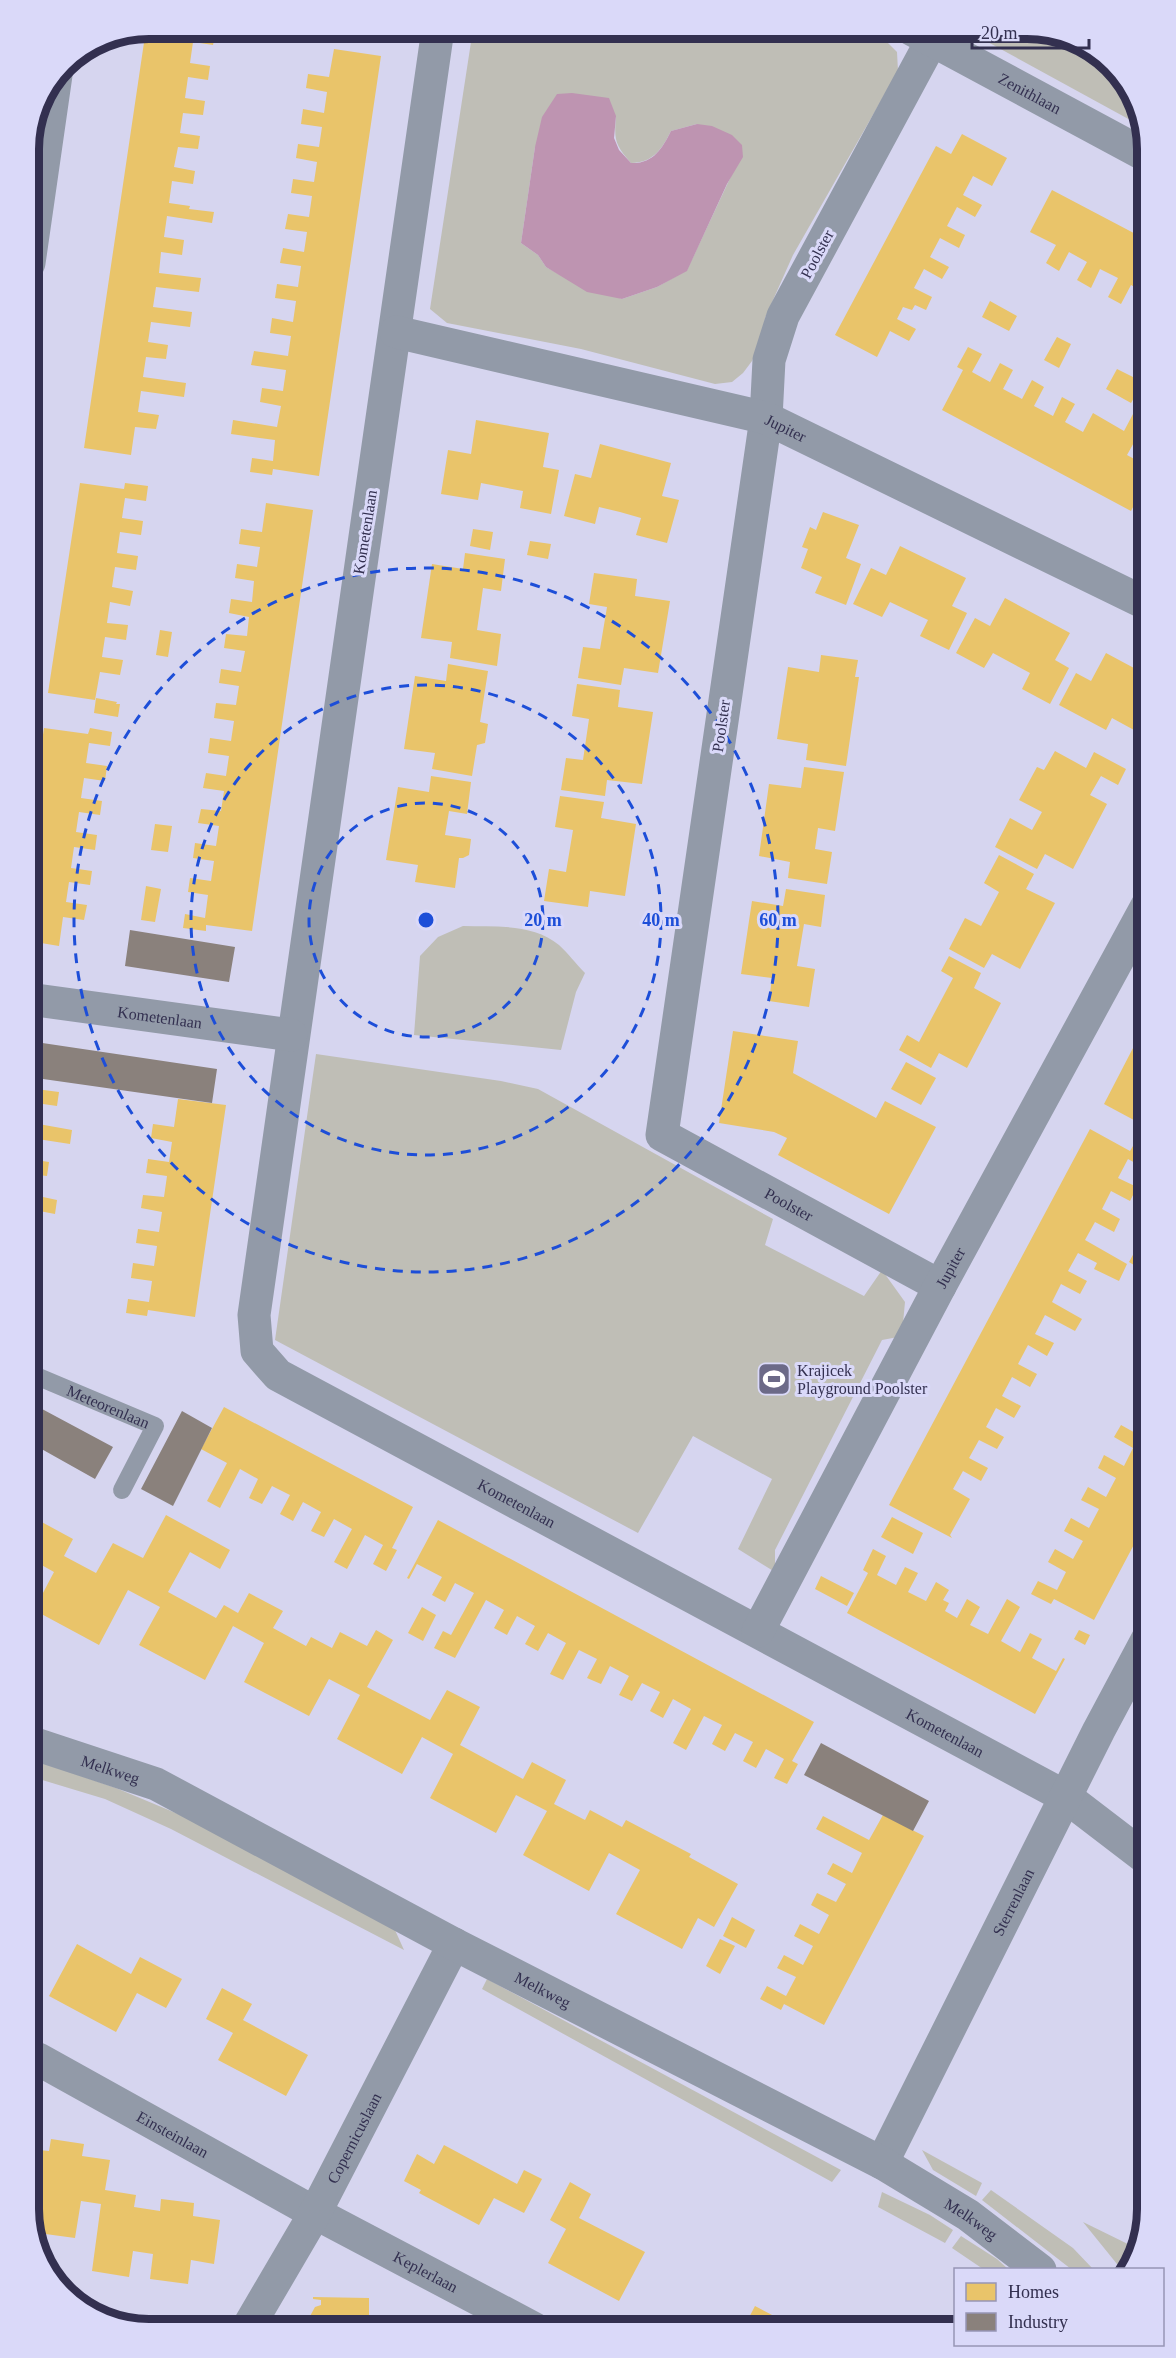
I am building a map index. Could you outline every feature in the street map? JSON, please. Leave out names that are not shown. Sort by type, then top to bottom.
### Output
[{"type":"street","name":"Kometenlaan","points":[[437,39],[396,332],[291,1035],[254,1315],[257,1351],[278,1376],[1066,1797],[1137,1851]]},
{"type":"street","name":"Poolster","points":[[920,39],[783,316],[769,360],[766,417],[662,1135],[940,1286]]},
{"type":"street","name":"Zenithlaan","points":[[931,39],[1137,150]]},
{"type":"street","points":[[39,193],[53,95]]},
{"type":"street","name":"Jupiter","points":[[396,332],[766,417],[1137,599]]},
{"type":"street","name":"Jupiter","points":[[758,1631],[940,1286],[1137,926]]},
{"type":"street","name":"Kometenlaan","points":[[39,1000],[291,1035]]},
{"type":"street","name":"Sterrenlaan","points":[[882,2163],[1137,1661]]},
{"type":"street","name":"Melkweg","points":[[39,1746],[156,1784],[454,1944],[882,2163],[968,2215],[1037,2268]]},
{"type":"street","name":"Copernicuslaan","points":[[253,2319],[315,2213],[454,1944]]},
{"type":"street","name":"Einsteinlaan","points":[[39,2059],[315,2213]]},
{"type":"street","name":"Keplerlaan","points":[[315,2213],[516,2319]]},
{"type":"lane","name":"Meteorenlaan","points":[[39,1377],[155,1426],[122,1490]]},
{"type":"shaded area","points":[[471,39],[884,39],[897,52],[898,71],[793,255],[765,318],[764,332],[752,361],[732,382],[715,384],[581,349],[447,323],[430,309]],"holes":[[[616,117],[616,137],[631,163],[639,162],[656,154],[671,131],[697,124],[733,172],[687,270],[657,287],[622,299],[564,277],[546,267],[538,255],[521,243],[535,147]]]},
{"type":"shaded area","points":[[982,39],[1049,41],[1082,54],[1105,71],[1114,82],[1129,107],[1134,122]]},
{"type":"shaded area","points":[[572,93],[609,98],[616,116],[614,138],[619,150],[631,163],[645,161],[656,154],[671,131],[697,124],[712,126],[732,135],[742,145],[743,157],[727,184],[687,271],[657,287],[622,299],[587,292],[546,267],[538,255],[521,243],[535,147],[542,117],[557,94]]},
{"type":"shaded area","points":[[463,926],[513,928],[537,933],[559,945],[585,973],[576,992],[561,1050],[414,1035],[420,956],[438,937]]},
{"type":"shaded area","points":[[316,1054],[501,1081],[538,1089],[773,1219],[765,1245],[864,1296],[882,1270],[905,1302],[903,1323],[898,1337],[882,1340],[775,1550],[775,1572],[738,1549],[772,1479],[693,1436],[638,1533],[275,1340]]},
{"type":"shaded area","points":[[39,1761],[116,1788],[183,1816],[395,1930],[404,1950],[171,1829],[105,1799],[39,1779]]},
{"type":"shaded area","points":[[487,1979],[841,2170],[832,2182],[482,1989]]},
{"type":"shaded area","points":[[922,2150],[982,2183],[976,2196],[933,2170]]},
{"type":"shaded area","points":[[991,2190],[1073,2248],[1092,2268],[1070,2268],[982,2200]]},
{"type":"shaded area","points":[[882,2192],[930,2215],[953,2230],[945,2243],[878,2207]]},
{"type":"shaded area","points":[[1083,2222],[1131,2245],[1120,2267]]},
{"type":"shaded area","points":[[961,2236],[1007,2268],[982,2268],[952,2248]]},
{"type":"building: Homes","points":[[144,39],[214,39],[213,45],[193,42],[190,63],[210,66],[208,80],[188,77],[185,98],[205,101],[203,115],[183,113],[180,133],[200,136],[198,149],[178,147],[174,167],[195,171],[193,184],[172,181],[169,203],[190,206],[189,209],[214,212],[212,223],[167,216],[164,237],[184,240],[182,255],[161,252],[159,273],[201,278],[199,292],[156,287],[153,307],[192,312],[190,327],[151,322],[148,342],[168,345],[166,359],[146,357],[143,377],[186,383],[184,397],[141,391],[138,412],[159,415],[156,429],[135,427],[131,455],[84,448]]},
{"type":"building: Homes","points":[[334,49],[381,56],[319,476],[273,469],[272,475],[250,472],[252,458],[273,461],[275,440],[231,434],[233,420],[277,427],[281,406],[260,402],[262,388],[283,391],[286,370],[251,365],[254,351],[288,356],[291,336],[270,333],[272,318],[293,322],[296,301],[275,298],[277,284],[298,287],[301,266],[280,263],[283,248],[304,252],[307,232],[285,229],[288,214],[309,217],[312,196],[291,193],[293,179],[314,182],[317,162],[296,158],[298,144],[319,147],[322,127],[301,124],[303,109],[324,113],[327,92],[306,88],[308,74],[329,77]]},
{"type":"building: Homes","points":[[962,134],[1007,158],[992,186],[973,176],[963,195],[982,205],[975,217],[957,207],[947,226],[965,235],[959,248],[940,238],[930,257],[949,267],[942,279],[924,269],[914,288],[932,297],[926,310],[915,305],[912,310],[903,307],[897,319],[916,329],[909,341],[890,331],[877,357],[835,335],[936,146],[951,154]]},
{"type":"building: Homes","points":[[1052,190],[1137,235],[1137,288],[1131,285],[1121,304],[1108,297],[1118,278],[1100,269],[1091,288],[1077,280],[1087,262],[1069,252],[1059,271],[1046,263],[1056,245],[1030,232]]},
{"type":"building: Homes","points":[[990,301],[1017,316],[1009,331],[982,317]]},
{"type":"building: Homes","points":[[1057,337],[1071,344],[1059,368],[1044,360]]},
{"type":"building: Homes","points":[[968,347],[982,354],[972,372],[990,382],[1000,363],[1013,370],[1003,389],[1022,399],[1032,380],[1044,387],[1034,406],[1053,416],[1062,397],[1075,404],[1065,422],[1083,432],[1093,413],[1124,431],[1133,414],[1137,416],[1137,437],[1127,455],[1137,460],[1137,499],[1131,511],[942,410],[963,370],[957,367]]},
{"type":"building: Homes","points":[[1117,369],[1137,379],[1137,392],[1131,403],[1106,389]]},
{"type":"building: Homes","points":[[476,420],[549,433],[543,467],[559,470],[551,514],[520,508],[523,491],[481,483],[478,500],[441,494],[448,450],[471,454]]},
{"type":"building: Homes","points":[[600,444],[671,463],[662,496],[679,500],[667,543],[636,535],[641,518],[620,512],[599,507],[595,524],[564,516],[575,474],[591,478]]},
{"type":"building: Homes","points":[[80,483],[124,489],[125,483],[148,486],[146,501],[125,498],[122,518],[143,521],[141,535],[120,532],[117,553],[138,556],[136,570],[115,567],[112,587],[133,591],[130,606],[110,602],[107,623],[128,625],[126,640],[105,637],[102,657],[123,660],[120,675],[100,672],[95,700],[48,693]]},
{"type":"building: Homes","points":[[266,503],[313,510],[252,931],[206,925],[206,931],[183,928],[185,914],[205,918],[208,895],[188,892],[190,878],[211,881],[214,861],[193,858],[195,843],[216,846],[219,826],[198,823],[201,809],[221,811],[224,791],[203,788],[206,773],[226,776],[229,756],[208,753],[210,738],[231,741],[234,721],[214,718],[216,703],[236,705],[239,686],[219,683],[221,669],[241,672],[245,651],[224,648],[226,634],[247,636],[249,617],[229,613],[231,599],[252,602],[254,581],[235,578],[237,564],[257,567],[260,547],[239,544],[241,529],[262,532]]},
{"type":"building: Homes","points":[[823,512],[859,525],[846,558],[861,564],[846,605],[815,593],[822,577],[801,568],[808,549],[802,547],[810,527],[816,530]]},
{"type":"building: Homes","points":[[473,529],[493,532],[490,550],[470,546]]},
{"type":"building: Homes","points":[[530,541],[551,544],[548,559],[527,555]]},
{"type":"building: Homes","points":[[900,546],[966,578],[952,606],[967,613],[949,650],[920,636],[928,620],[890,602],[882,617],[853,604],[871,568],[886,575]]},
{"type":"building: Homes","points":[[465,553],[505,559],[501,591],[483,588],[477,630],[501,634],[497,666],[450,658],[452,642],[421,638],[432,564],[463,569]]},
{"type":"building: Homes","points":[[594,573],[637,579],[635,596],[670,601],[658,673],[624,668],[621,685],[578,678],[583,647],[600,649],[607,607],[589,604]]},
{"type":"building: Homes","points":[[1005,598],[1070,633],[1055,660],[1069,668],[1050,704],[1022,689],[1030,673],[993,653],[984,668],[956,653],[975,618],[990,626]]},
{"type":"building: Homes","points":[[160,630],[172,632],[168,657],[156,655]]},
{"type":"building: Homes","points":[[1106,653],[1137,670],[1137,732],[1112,718],[1106,730],[1059,705],[1076,673],[1091,681]]},
{"type":"building: Homes","points":[[821,655],[858,660],[855,677],[859,677],[846,766],[806,760],[808,744],[777,739],[788,667],[819,672]]},
{"type":"building: Homes","points":[[448,664],[488,671],[480,722],[488,724],[485,743],[477,745],[472,776],[432,769],[435,753],[404,749],[415,676],[446,681]]},
{"type":"building: Homes","points":[[577,684],[620,690],[618,707],[653,712],[642,784],[607,780],[605,796],[561,790],[566,758],[583,760],[589,719],[572,716]]},
{"type":"building: Homes","points":[[96,698],[120,704],[118,717],[94,713]]},
{"type":"building: Homes","points":[[44,728],[88,734],[90,728],[112,732],[110,746],[89,743],[86,763],[107,766],[105,781],[84,778],[81,798],[102,801],[100,815],[79,812],[76,832],[97,835],[95,850],[74,847],[71,868],[92,871],[90,885],[69,882],[66,902],[87,905],[84,920],[63,917],[59,946],[39,943],[39,761]]},
{"type":"building: Homes","points":[[1055,751],[1086,768],[1094,752],[1126,769],[1118,785],[1101,776],[1090,795],[1107,804],[1073,869],[1045,854],[1037,869],[995,847],[1010,818],[1032,830],[1042,812],[1019,800],[1037,767],[1044,770]]},
{"type":"building: Homes","points":[[804,767],[844,772],[835,831],[818,828],[815,849],[832,852],[827,884],[788,878],[790,862],[759,856],[769,784],[801,788]]},
{"type":"building: Homes","points":[[431,776],[471,782],[467,814],[449,811],[445,835],[471,839],[469,855],[459,858],[455,888],[415,882],[418,865],[386,860],[398,787],[429,792]]},
{"type":"building: Homes","points":[[560,796],[604,802],[601,818],[636,824],[625,896],[590,891],[588,907],[544,901],[549,869],[566,872],[573,830],[555,827]]},
{"type":"building: Homes","points":[[155,824],[172,826],[168,852],[151,850]]},
{"type":"building: Homes","points":[[999,855],[1034,874],[1026,889],[1055,903],[1020,969],[992,954],[984,968],[949,949],[965,918],[981,926],[999,892],[984,883]]},
{"type":"building: Homes","points":[[146,886],[161,889],[155,922],[141,920]]},
{"type":"building: Homes","points":[[786,889],[825,895],[821,927],[804,924],[797,966],[815,969],[809,1007],[769,1001],[772,978],[741,974],[752,901],[783,906]]},
{"type":"building: Homes","points":[[949,956],[981,973],[974,988],[1001,1003],[967,1068],[939,1053],[931,1068],[899,1050],[907,1035],[919,1042],[953,978],[941,971]]},
{"type":"building: Homes","points":[[733,1031],[798,1041],[793,1073],[876,1118],[885,1101],[936,1127],[889,1214],[778,1155],[787,1138],[774,1132],[719,1123]]},
{"type":"building: Homes","points":[[1137,1040],[1137,1122],[1104,1104]]},
{"type":"building: Homes","points":[[906,1062],[936,1078],[921,1105],[891,1089]]},
{"type":"building: Homes","points":[[39,1089],[59,1092],[57,1106],[39,1103]]},
{"type":"building: Homes","points":[[178,1099],[226,1105],[195,1317],[148,1310],[147,1316],[126,1313],[128,1299],[149,1302],[152,1281],[131,1278],[133,1263],[154,1266],[157,1246],[136,1243],[138,1229],[159,1232],[162,1212],[141,1208],[143,1195],[164,1197],[167,1176],[146,1173],[148,1159],[169,1162],[172,1142],[151,1138],[153,1124],[174,1127]]},
{"type":"building: Homes","points":[[39,1124],[72,1130],[70,1144],[39,1139]]},
{"type":"building: Homes","points":[[1090,1129],[1130,1151],[1133,1146],[1137,1148],[1137,1164],[1128,1159],[1118,1178],[1137,1187],[1130,1201],[1111,1191],[1102,1209],[1120,1219],[1114,1232],[1095,1222],[1085,1240],[1127,1264],[1119,1281],[1094,1269],[1097,1263],[1078,1253],[1068,1271],[1087,1281],[1080,1294],[1061,1284],[1052,1302],[1082,1319],[1075,1331],[1045,1315],[1035,1334],[1054,1343],[1047,1356],[1028,1345],[1018,1364],[1037,1374],[1030,1387],[1012,1377],[1002,1396],[1021,1406],[1014,1418],[996,1408],[986,1427],[1004,1437],[997,1449],[979,1440],[969,1458],[988,1468],[981,1481],[963,1471],[953,1489],[970,1499],[950,1535],[952,1538],[889,1505]]},
{"type":"building: Homes","points":[[39,1160],[49,1162],[47,1176],[39,1175]]},
{"type":"building: Homes","points":[[39,1196],[57,1200],[55,1214],[39,1211]]},
{"type":"building: Homes","points":[[1137,1248],[1137,1267],[1129,1262]]},
{"type":"building: Homes","points":[[224,1407],[413,1507],[392,1548],[397,1550],[386,1571],[373,1564],[383,1545],[365,1535],[347,1569],[334,1562],[352,1529],[334,1519],[324,1537],[311,1531],[321,1512],[303,1502],[293,1521],[280,1514],[290,1495],[272,1486],[262,1504],[249,1498],[258,1479],[240,1469],[220,1508],[207,1501],[227,1463],[201,1449]]},
{"type":"building: Homes","points":[[1121,1425],[1137,1434],[1137,1539],[1094,1620],[1054,1599],[1051,1604],[1031,1594],[1038,1581],[1057,1590],[1066,1572],[1048,1562],[1055,1549],[1073,1559],[1083,1541],[1064,1531],[1071,1518],[1089,1528],[1099,1509],[1081,1500],[1088,1487],[1106,1497],[1116,1478],[1098,1468],[1104,1455],[1124,1466],[1133,1448],[1114,1437]]},
{"type":"building: Homes","points":[[166,1515],[230,1550],[220,1569],[190,1552],[168,1592],[216,1618],[224,1605],[238,1613],[249,1593],[283,1611],[273,1628],[306,1646],[311,1637],[332,1648],[340,1632],[367,1646],[376,1630],[393,1640],[367,1687],[430,1720],[447,1690],[480,1707],[460,1745],[523,1779],[532,1762],[566,1780],[554,1804],[585,1820],[590,1810],[622,1827],[626,1820],[691,1854],[689,1857],[738,1884],[714,1927],[698,1918],[682,1949],[616,1914],[640,1870],[609,1853],[589,1891],[523,1855],[547,1811],[516,1795],[496,1833],[430,1798],[453,1754],[422,1737],[402,1774],[337,1739],[360,1695],[329,1679],[309,1716],[244,1682],[264,1643],[233,1626],[205,1680],[139,1645],[160,1607],[128,1590],[99,1645],[39,1613],[39,1600],[54,1572],[39,1564],[39,1521],[73,1539],[64,1556],[96,1573],[113,1543],[143,1558]]},
{"type":"building: Homes","points":[[892,1517],[923,1533],[913,1554],[881,1537]]},
{"type":"building: Homes","points":[[438,1520],[814,1722],[792,1761],[798,1764],[787,1784],[774,1778],[784,1759],[766,1749],[756,1768],[743,1761],[753,1742],[735,1733],[725,1751],[712,1744],[722,1725],[704,1716],[686,1750],[673,1743],[691,1709],[673,1699],[663,1718],[650,1711],[660,1692],[642,1683],[632,1701],[619,1695],[629,1676],[610,1666],[601,1684],[587,1678],[597,1659],[579,1650],[563,1680],[550,1674],[566,1643],[548,1633],[538,1651],[525,1644],[535,1626],[517,1616],[507,1635],[494,1628],[504,1610],[486,1600],[455,1658],[434,1648],[443,1631],[451,1635],[474,1593],[455,1583],[445,1602],[432,1595],[442,1577],[417,1564],[409,1579],[407,1578]]},
{"type":"building: Homes","points":[[873,1549],[886,1556],[877,1575],[896,1585],[905,1567],[918,1573],[908,1592],[926,1601],[936,1582],[949,1590],[943,1600],[949,1603],[945,1611],[957,1618],[967,1599],[980,1607],[970,1625],[988,1634],[1007,1599],[1020,1607],[1001,1641],[1020,1652],[1030,1633],[1042,1639],[1032,1658],[1056,1671],[1063,1658],[1065,1659],[1035,1714],[847,1613],[868,1573],[863,1570]]},
{"type":"building: Homes","points":[[821,1576],[854,1593],[847,1606],[815,1589]]},
{"type":"building: Homes","points":[[422,1607],[436,1615],[423,1641],[408,1633]]},
{"type":"building: Homes","points":[[1079,1630],[1090,1635],[1085,1645],[1074,1639]]},
{"type":"building: Homes","points":[[883,1815],[924,1836],[824,2025],[784,2004],[781,2010],[760,1999],[767,1986],[786,1996],[796,1977],[777,1968],[784,1955],[803,1965],[813,1946],[794,1936],[800,1924],[819,1934],[829,1915],[811,1905],[817,1893],[836,1902],[846,1884],[827,1874],[833,1863],[852,1873],[862,1853],[816,1829],[823,1816],[869,1840]]},
{"type":"building: Homes","points":[[732,1917],[755,1930],[746,1948],[723,1936]]},
{"type":"building: Homes","points":[[720,1939],[735,1946],[720,1974],[706,1966]]},
{"type":"building: Homes","points":[[77,1944],[131,1974],[140,1957],[182,1979],[166,2008],[137,1993],[116,2032],[49,1996]]},
{"type":"building: Homes","points":[[222,1988],[252,2004],[243,2020],[308,2055],[286,2096],[218,2060],[233,2033],[206,2019]]},
{"type":"building: Homes","points":[[51,2139],[84,2144],[82,2156],[110,2160],[105,2190],[136,2195],[134,2207],[160,2211],[161,2199],[194,2203],[193,2216],[220,2220],[214,2264],[191,2260],[188,2284],[150,2279],[153,2254],[133,2251],[129,2277],[92,2271],[101,2204],[81,2201],[75,2238],[42,2234],[40,2220],[43,2195],[39,2194],[39,2150],[49,2151]]},
{"type":"building: Homes","points":[[444,2145],[517,2184],[524,2170],[542,2179],[524,2213],[494,2198],[479,2225],[419,2193],[421,2190],[404,2181],[417,2154],[434,2164]]},
{"type":"building: Homes","points":[[570,2182],[591,2194],[579,2218],[645,2252],[619,2301],[548,2263],[566,2229],[550,2220]]},
{"type":"building: Homes","points":[[313,2297],[369,2298],[369,2319],[309,2319],[315,2307],[321,2305],[321,2300],[313,2299]]},
{"type":"building: Homes","points":[[755,2306],[780,2319],[748,2319]]},
{"type":"building: Industry","points":[[130,930],[235,947],[229,982],[125,966]]},
{"type":"building: Industry","points":[[39,1042],[217,1069],[212,1103],[39,1078]]},
{"type":"building: Industry","points":[[39,1407],[113,1447],[95,1479],[39,1448]]},
{"type":"building: Industry","points":[[182,1411],[212,1428],[173,1506],[141,1489]]},
{"type":"building: Industry","points":[[821,1743],[929,1801],[913,1831],[804,1775]]},
{"type":"place","name":"Krajicek Playground Poolster","points":[[774,1379]]}]
